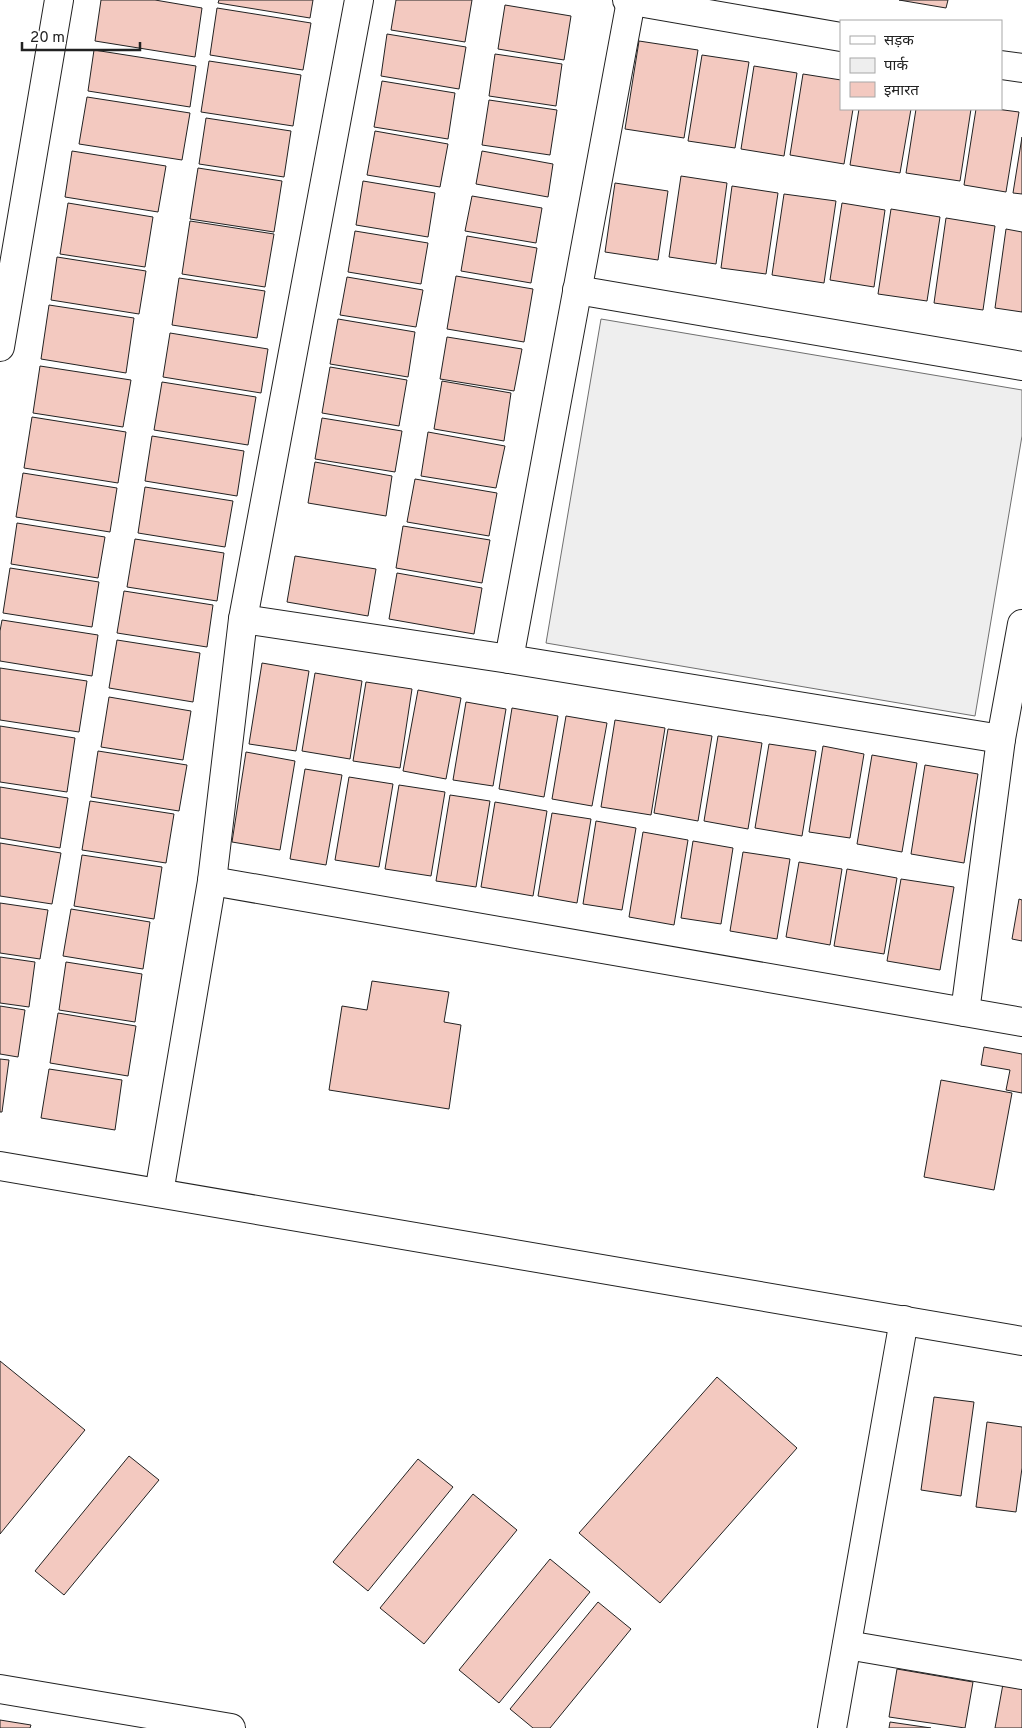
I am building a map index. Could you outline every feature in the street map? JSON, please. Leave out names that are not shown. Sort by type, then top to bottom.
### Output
[{"type":"street","points":[[0,347],[59,0]]},
{"type":"street","points":[[159,1193],[212,881],[243,619],[359,0]]},
{"type":"street","points":[[509,659],[629,0],[840,37]]},
{"type":"street","points":[[1002,65],[1022,68]]},
{"type":"street","points":[[577,290],[1022,366]]},
{"type":"street","points":[[243,619],[509,659],[1001,739]]},
{"type":"street","points":[[965,1012],[1001,739],[1022,624]]},
{"type":"street","points":[[212,881],[1022,1022]]},
{"type":"street","points":[[0,1166],[1022,1341]]},
{"type":"street","points":[[832,1728],[904,1320]]},
{"type":"street","points":[[847,1645],[1022,1675]]},
{"type":"street","points":[[0,1689],[231,1728]]},
{"type":"green space","points":[[601,319],[1022,390],[1022,436],[975,716],[546,643]]},
{"type":"building","points":[[101,0],[155,0],[202,8],[195,57],[95,41]]},
{"type":"building","points":[[219,0],[313,0],[310,18],[218,3]]},
{"type":"building","points":[[396,0],[472,0],[465,42],[391,30]]},
{"type":"building","points":[[899,0],[948,0],[946,8]]},
{"type":"building","points":[[505,5],[571,16],[564,60],[498,49]]},
{"type":"building","points":[[217,8],[311,23],[303,70],[210,55]]},
{"type":"building","points":[[387,34],[466,47],[459,89],[381,76]]},
{"type":"building","points":[[639,41],[698,50],[684,138],[625,129]]},
{"type":"building","points":[[94,50],[196,66],[190,107],[88,91]]},
{"type":"building","points":[[495,54],[562,64],[556,106],[489,96]]},
{"type":"building","points":[[702,55],[749,62],[735,148],[688,141]]},
{"type":"building","points":[[209,61],[301,75],[293,126],[201,112]]},
{"type":"building","points":[[754,66],[797,73],[784,156],[741,149]]},
{"type":"building","points":[[803,74],[840,80],[840,110],[853,110],[844,164],[790,155]]},
{"type":"building","points":[[382,81],[455,93],[448,139],[374,127]]},
{"type":"building","points":[[87,97],[190,113],[182,160],[79,144]]},
{"type":"building","points":[[489,100],[557,110],[550,155],[482,145]]},
{"type":"building","points":[[859,110],[911,110],[900,173],[850,165]]},
{"type":"building","points":[[916,110],[971,110],[960,181],[906,173]]},
{"type":"building","points":[[976,110],[1019,112],[1006,192],[964,185]]},
{"type":"building","points":[[206,118],[291,131],[284,177],[199,164]]},
{"type":"building","points":[[375,131],[448,144],[440,187],[367,175]]},
{"type":"building","points":[[1022,137],[1022,194],[1013,193]]},
{"type":"building","points":[[72,151],[166,166],[158,212],[65,197]]},
{"type":"building","points":[[482,151],[553,164],[548,197],[476,184]]},
{"type":"building","points":[[198,168],[282,181],[274,232],[190,219]]},
{"type":"building","points":[[681,176],[727,183],[716,264],[669,257]]},
{"type":"building","points":[[363,181],[435,193],[428,237],[356,225]]},
{"type":"building","points":[[615,183],[668,191],[658,260],[605,252]]},
{"type":"building","points":[[732,186],[778,193],[766,274],[721,268]]},
{"type":"building","points":[[784,194],[836,201],[824,283],[772,275]]},
{"type":"building","points":[[472,196],[542,208],[536,243],[465,231]]},
{"type":"building","points":[[68,203],[153,217],[145,267],[60,254]]},
{"type":"building","points":[[842,203],[885,210],[874,287],[830,280]]},
{"type":"building","points":[[891,209],[940,217],[927,301],[878,294]]},
{"type":"building","points":[[946,218],[995,226],[983,310],[934,303]]},
{"type":"building","points":[[190,221],[274,234],[265,287],[182,274]]},
{"type":"building","points":[[1006,229],[1022,232],[1022,312],[995,308]]},
{"type":"building","points":[[355,231],[428,243],[421,284],[348,272]]},
{"type":"building","points":[[467,236],[537,248],[531,283],[461,271]]},
{"type":"building","points":[[57,257],[146,271],[139,314],[51,300]]},
{"type":"building","points":[[456,276],[533,289],[524,342],[447,329]]},
{"type":"building","points":[[347,277],[423,290],[416,327],[340,315]]},
{"type":"building","points":[[179,278],[265,291],[257,338],[172,325]]},
{"type":"building","points":[[49,305],[134,318],[126,373],[41,359]]},
{"type":"building","points":[[338,319],[415,332],[408,377],[330,364]]},
{"type":"building","points":[[170,333],[268,349],[261,393],[163,377]]},
{"type":"building","points":[[447,337],[522,349],[514,391],[440,379]]},
{"type":"building","points":[[40,366],[131,380],[123,427],[33,413]]},
{"type":"building","points":[[330,367],[407,380],[399,426],[322,413]]},
{"type":"building","points":[[442,381],[511,393],[504,441],[434,429]]},
{"type":"building","points":[[162,382],[256,397],[248,445],[154,430]]},
{"type":"building","points":[[32,417],[126,432],[118,483],[24,468]]},
{"type":"building","points":[[322,418],[402,431],[395,472],[315,459]]},
{"type":"building","points":[[428,432],[505,446],[496,488],[421,476]]},
{"type":"building","points":[[152,436],[244,451],[237,496],[145,481]]},
{"type":"building","points":[[315,462],[392,476],[386,516],[308,503]]},
{"type":"building","points":[[23,473],[117,488],[110,532],[16,517]]},
{"type":"building","points":[[415,479],[497,493],[489,536],[407,522]]},
{"type":"building","points":[[145,487],[233,501],[225,547],[138,533]]},
{"type":"building","points":[[17,523],[105,537],[98,578],[11,564]]},
{"type":"building","points":[[403,526],[490,540],[482,583],[396,568]]},
{"type":"building","points":[[135,539],[224,553],[217,601],[127,587]]},
{"type":"building","points":[[295,556],[376,569],[368,616],[287,602]]},
{"type":"building","points":[[10,568],[99,582],[92,627],[3,613]]},
{"type":"building","points":[[397,573],[482,588],[474,634],[389,619]]},
{"type":"building","points":[[124,591],[213,605],[207,647],[117,633]]},
{"type":"building","points":[[2,620],[98,635],[92,676],[0,661]]},
{"type":"building","points":[[117,640],[200,653],[193,702],[109,688]]},
{"type":"building","points":[[262,663],[309,671],[296,751],[249,744]]},
{"type":"building","points":[[0,668],[87,681],[79,732],[0,720]]},
{"type":"building","points":[[315,673],[362,681],[350,759],[302,751]]},
{"type":"building","points":[[366,682],[412,689],[400,768],[353,761]]},
{"type":"building","points":[[418,690],[461,698],[446,779],[403,771]]},
{"type":"building","points":[[109,697],[191,711],[183,760],[101,747]]},
{"type":"building","points":[[466,702],[506,709],[493,786],[453,780]]},
{"type":"building","points":[[512,708],[558,716],[544,797],[499,789]]},
{"type":"building","points":[[566,716],[607,723],[592,806],[552,799]]},
{"type":"building","points":[[615,720],[665,728],[651,815],[601,807]]},
{"type":"building","points":[[0,726],[75,738],[67,792],[0,782]]},
{"type":"building","points":[[668,729],[712,736],[698,821],[654,813]]},
{"type":"building","points":[[718,736],[762,743],[748,829],[704,821]]},
{"type":"building","points":[[769,744],[816,751],[802,836],[755,828]]},
{"type":"building","points":[[823,746],[864,754],[850,838],[809,832]]},
{"type":"building","points":[[98,751],[187,765],[179,811],[91,797]]},
{"type":"building","points":[[246,752],[295,761],[280,850],[232,842]]},
{"type":"building","points":[[872,755],[917,763],[902,852],[857,844]]},
{"type":"building","points":[[925,765],[978,774],[964,863],[911,854]]},
{"type":"building","points":[[305,769],[342,775],[326,865],[290,859]]},
{"type":"building","points":[[349,777],[393,784],[379,867],[335,860]]},
{"type":"building","points":[[399,785],[445,792],[431,876],[385,869]]},
{"type":"building","points":[[0,787],[68,798],[60,848],[0,838]]},
{"type":"building","points":[[450,795],[490,801],[476,887],[436,881]]},
{"type":"building","points":[[90,801],[174,814],[166,863],[82,850]]},
{"type":"building","points":[[495,802],[547,811],[533,896],[481,887]]},
{"type":"building","points":[[552,813],[591,819],[577,903],[538,896]]},
{"type":"building","points":[[596,821],[636,828],[622,910],[583,904]]},
{"type":"building","points":[[643,832],[688,840],[674,925],[629,917]]},
{"type":"building","points":[[693,841],[733,848],[721,924],[681,918]]},
{"type":"building","points":[[0,843],[61,853],[52,904],[0,896]]},
{"type":"building","points":[[743,852],[790,859],[777,939],[730,931]]},
{"type":"building","points":[[82,855],[162,867],[154,919],[74,906]]},
{"type":"building","points":[[799,862],[842,869],[830,945],[786,937]]},
{"type":"building","points":[[847,869],[897,878],[884,954],[834,946]]},
{"type":"building","points":[[901,879],[954,887],[940,970],[887,961]]},
{"type":"building","points":[[1019,899],[1022,900],[1022,941],[1012,939]]},
{"type":"building","points":[[0,903],[48,910],[40,959],[0,953]]},
{"type":"building","points":[[71,909],[150,922],[143,969],[63,956]]},
{"type":"building","points":[[0,957],[35,962],[29,1007],[0,1003]]},
{"type":"building","points":[[66,962],[142,974],[135,1022],[59,1010]]},
{"type":"building","points":[[372,981],[449,992],[444,1022],[461,1025],[449,1109],[329,1090],[342,1006],[367,1010]]},
{"type":"building","points":[[0,1006],[25,1010],[18,1057],[0,1054]]},
{"type":"building","points":[[58,1013],[136,1026],[128,1076],[50,1063]]},
{"type":"building","points":[[984,1047],[1022,1054],[1022,1093],[1006,1090],[1010,1070],[981,1065]]},
{"type":"building","points":[[0,1059],[9,1060],[2,1112],[0,1112]]},
{"type":"building","points":[[49,1069],[122,1080],[115,1130],[41,1118]]},
{"type":"building","points":[[941,1080],[1012,1093],[994,1190],[924,1177]]},
{"type":"building","points":[[0,1361],[85,1430],[0,1534]]},
{"type":"building","points":[[717,1377],[797,1448],[660,1603],[579,1533]]},
{"type":"building","points":[[934,1397],[974,1402],[961,1496],[921,1490]]},
{"type":"building","points":[[987,1422],[1022,1427],[1022,1468],[1016,1512],[976,1507]]},
{"type":"building","points":[[129,1456],[159,1480],[64,1595],[35,1571]]},
{"type":"building","points":[[418,1459],[453,1487],[368,1591],[333,1562]]},
{"type":"building","points":[[473,1494],[517,1530],[424,1644],[380,1608]]},
{"type":"building","points":[[550,1559],[590,1592],[499,1703],[459,1670]]},
{"type":"building","points":[[598,1602],[631,1629],[550,1728],[533,1728],[510,1709]]},
{"type":"building","points":[[897,1669],[973,1682],[965,1728],[889,1717]]},
{"type":"building","points":[[1003,1684],[1022,1687],[1022,1728],[995,1728]]},
{"type":"building","points":[[0,1720],[31,1725],[30,1728],[0,1728]]},
{"type":"building","points":[[890,1722],[931,1728],[889,1728]]}]
